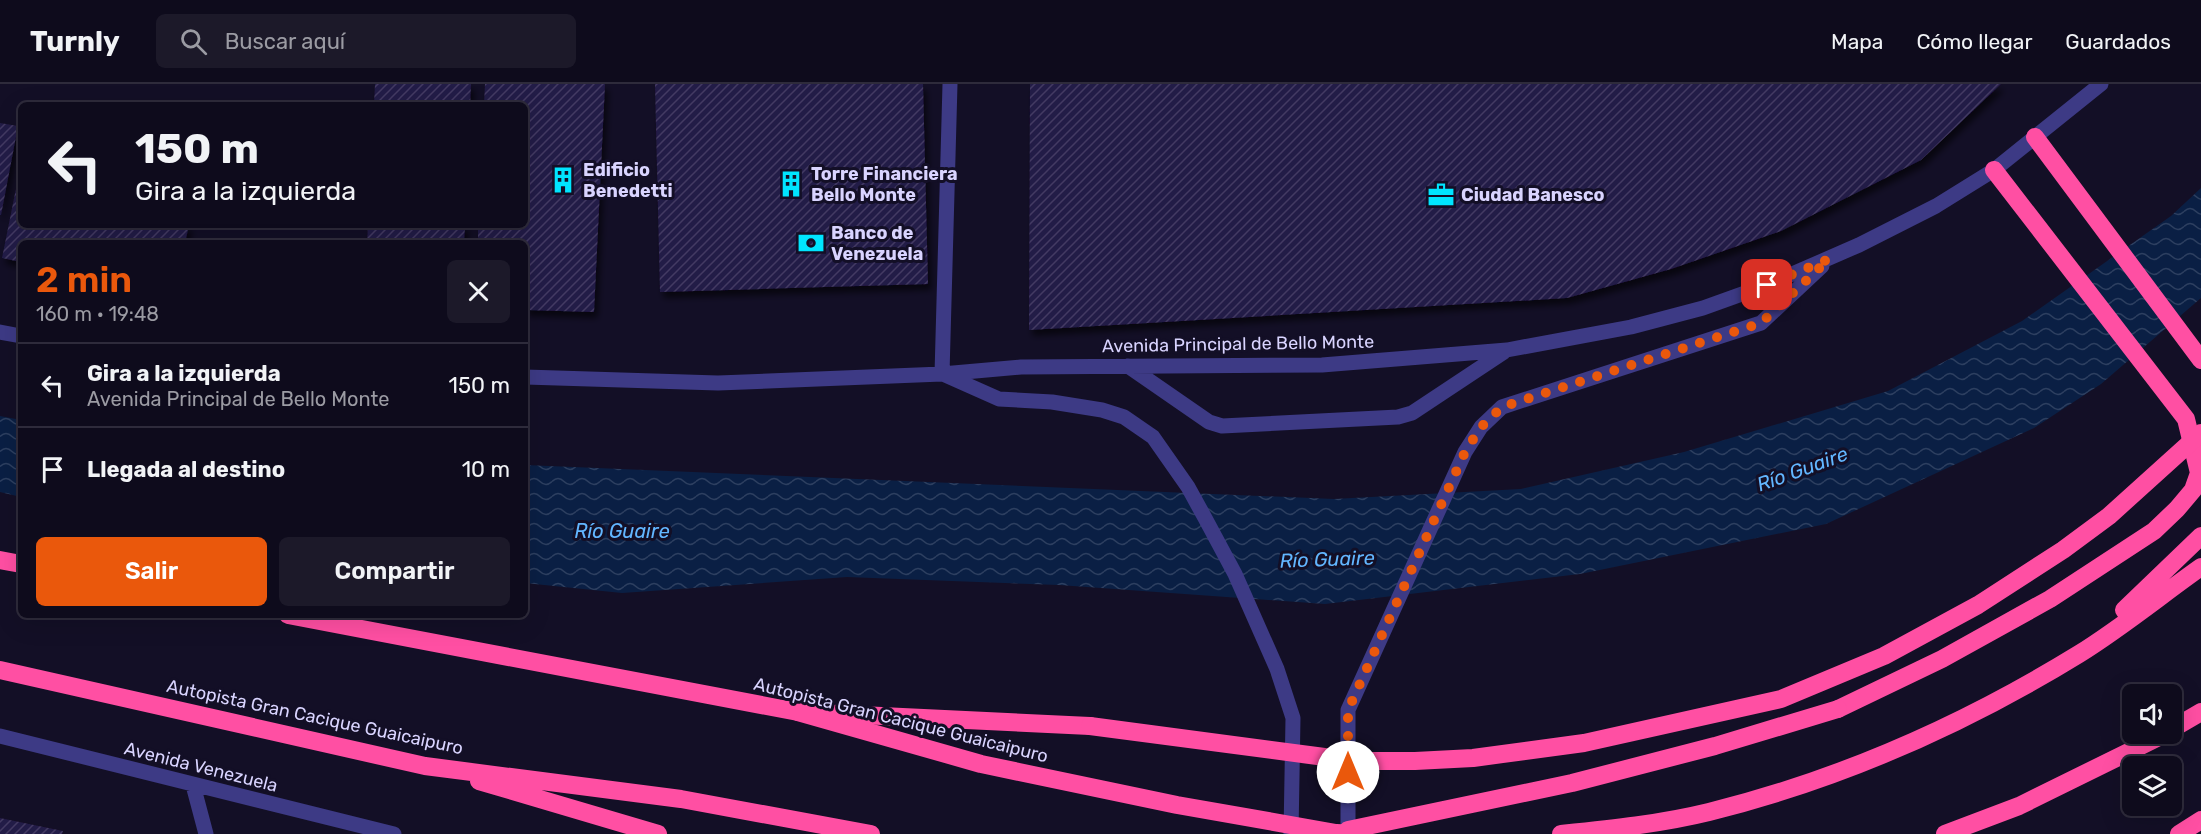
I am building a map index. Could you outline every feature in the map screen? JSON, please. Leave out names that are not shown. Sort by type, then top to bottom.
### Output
[{"type":"highway","points":[[2035,137],[2201,360]]},
{"type":"highway","points":[[1342,833],[1572,783],[1715,746],[1838,709],[1942,659],[2050,599],[2154,531],[2177,509],[2193,490],[2199,473],[2186,418],[1994,170]]},
{"type":"highway","points":[[798,712],[1090,726],[1355,761],[1473,758],[1584,743],[1781,699],[1884,656],[1978,605],[2063,550],[2109,516],[2201,433]]},
{"type":"highway","points":[[2080,653],[2201,536]]},
{"type":"highway","points":[[0,560],[18,563]]},
{"type":"highway","points":[[1561,834],[1639,825],[1707,813],[1783,792],[1879,756],[1982,710],[2080,653],[2201,567]]},
{"type":"highway","name":"Autopista Gran Cacique Guaicaipuro","points":[[304,618],[798,712],[981,764],[1177,804],[1342,833],[1363,834]]},
{"type":"highway","name":"Autopista Gran Cacique Guaicaipuro","points":[[0,670],[425,766],[681,799],[869,834]]},
{"type":"highway","points":[[2182,723],[2201,712]]},
{"type":"highway","points":[[1945,834],[2019,806],[2145,744]]},
{"type":"highway","points":[[425,766],[658,834]]},
{"type":"highway","points":[[2178,834],[2201,820]]},
{"type":"street","points":[[950,84],[942,374],[999,399],[1052,402],[1102,410],[1124,417],[1152,437],[1188,487],[1235,574],[1277,669],[1293,718],[1292,834]]},
{"type":"street","name":"Avenida Principal de Bello Monte","points":[[528,377],[718,383],[942,374],[1021,368],[1322,365],[1507,350],[1631,327],[1702,308],[1767,285],[1829,259],[1936,206],[1994,170],[2101,84]]},
{"type":"street","points":[[1342,833],[1348,710],[1465,452],[1481,427],[1502,407],[1761,323],[1829,259]]},
{"type":"street","points":[[0,333],[18,336]]},
{"type":"street","points":[[1128,366],[1209,422],[1222,426],[1398,417],[1412,412],[1507,350]]},
{"type":"street","name":"Avenida Venezuela","points":[[0,736],[394,834]]},
{"type":"street","points":[[193,785],[207,834]]},
{"type":"water","name":"Río Guaire","points":[[2201,188],[2201,298],[2101,384],[2034,428],[1826,524],[1580,574],[1325,604],[1059,585],[847,577],[622,593],[528,583],[528,465],[1334,499],[1521,489],[1684,452],[1888,391],[2022,321],[2171,216]]},
{"type":"water","points":[[0,416],[18,419],[18,496],[0,492]]},
{"type":"building","points":[[375,84],[471,84],[470,102],[374,102]]},
{"type":"building","name":"Edificio Benedetti","points":[[485,84],[605,84],[594,312],[528,310],[528,240],[478,240],[478,228],[528,228],[528,102],[484,102]]},
{"type":"building","name":"Torre Financiera Bello Monte","points":[[655,84],[923,84],[928,284],[660,292]]},
{"type":"building","name":"Ciudad Banesco","points":[[1030,84],[2001,84],[1921,160],[1781,231],[1671,269],[1567,298],[1029,330]]},
{"type":"building","points":[[0,123],[18,126],[1,215],[0,215]]},
{"type":"building","points":[[18,179],[18,228],[188,228],[186,240],[18,240],[18,261],[2,258]]},
{"type":"building","points":[[368,228],[465,228],[464,240],[367,240]]},
{"type":"building","points":[[0,818],[63,831],[62,834],[0,834]]},
{"type":"place","name":"Edificio Benedetti","points":[[563,180]]},
{"type":"place","name":"Torre Financiera Bello Monte","points":[[791,184]]},
{"type":"place","name":"Ciudad Banesco","points":[[1441,195]]},
{"type":"place","name":"Banco de Venezuela","points":[[811,243]]},
{"type":"route","points":[[1348,772],[1348,710],[1465,452],[1481,427],[1502,407],[1761,323],[1829,259],[1767,285]]}]
